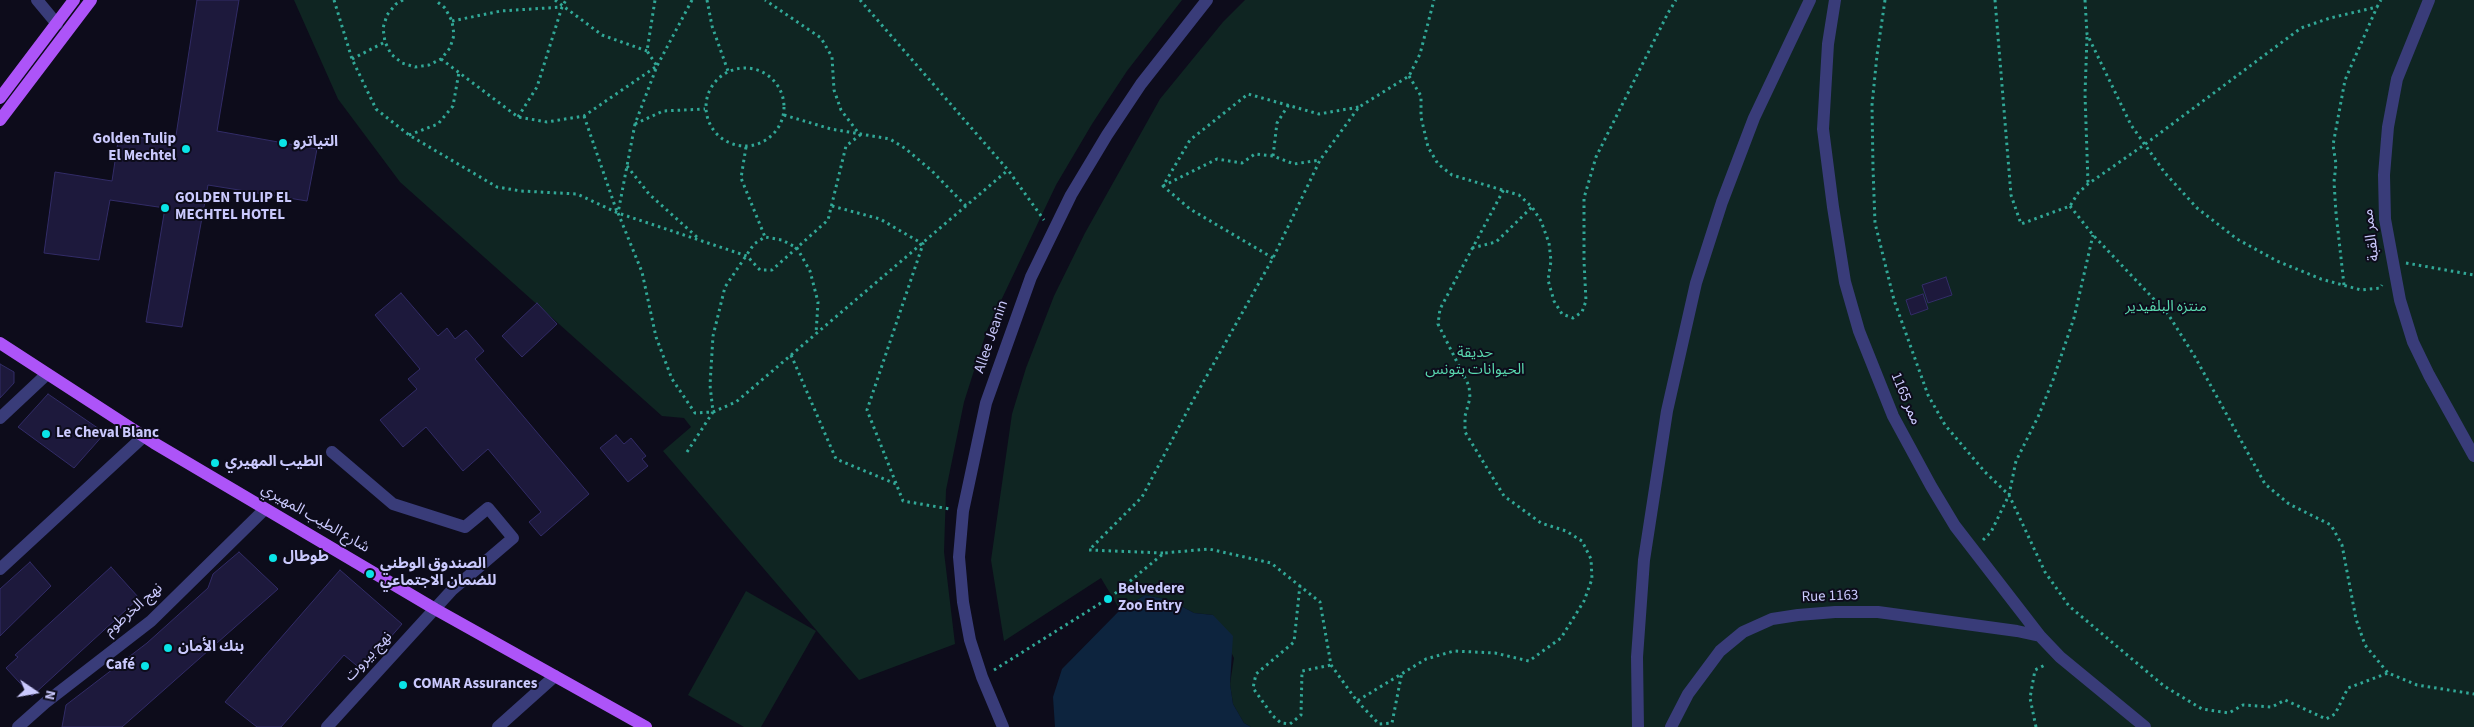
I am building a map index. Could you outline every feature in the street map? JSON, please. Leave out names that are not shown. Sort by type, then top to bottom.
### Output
[{"type":"main road","points":[[1,94],[74,0]]},
{"type":"main road","points":[[0,120],[91,0]]},
{"type":"main road","name":"شارع الطيب المهيري","points":[[0,344],[143,437],[435,609],[646,727]]},
{"type":"street","points":[[37,0],[57,24]]},
{"type":"street","name":"Allee Jeanin","points":[[1003,727],[982,677],[970,640],[963,602],[959,557],[962,511],[986,402],[1031,277],[1052,231],[1106,135],[1141,84],[1207,0]]},
{"type":"street","points":[[1638,727],[1637,657],[1644,560],[1667,411],[1696,283],[1722,202],[1754,118],[1810,0]]},
{"type":"street","name":"ممر 1165","points":[[1835,0],[1828,44],[1823,129],[1845,282],[1859,331],[1893,416],[1931,486],[1972,550],[2040,636],[2060,658],[2145,727]]},
{"type":"street","name":"ممر القبة","points":[[2429,0],[2397,79],[2388,127],[2384,175],[2384,219],[2400,300],[2413,342],[2429,376],[2474,456]]},
{"type":"street","points":[[0,418],[48,374]]},
{"type":"street","points":[[0,569],[143,437]]},
{"type":"street","name":"نهج بيروت","points":[[327,727],[452,590],[513,538],[488,508],[465,527],[393,504],[332,452]]},
{"type":"street","name":"نهج الخرطوم","points":[[18,727],[45,702],[150,621],[265,509]]},
{"type":"street","name":"Rue 1163","points":[[1671,727],[1688,694],[1720,651],[1743,632],[1772,619],[1835,612],[1878,612],[2018,630],[2040,636]]},
{"type":"street","points":[[498,727],[555,676]]},
{"type":"path","points":[[334,0],[352,59],[376,109],[409,134],[497,187],[521,191],[577,194],[618,213],[747,256],[760,270],[772,270],[828,220],[846,146],[860,135]]},
{"type":"path","points":[[391,0],[396,4]]},
{"type":"path","points":[[403,0],[396,4],[387,15],[383,28],[384,42],[391,54],[402,63],[415,67],[429,65],[441,59],[450,48],[454,35],[452,21],[445,8],[435,0]]},
{"type":"path","points":[[555,0],[602,36],[647,51],[657,66]]},
{"type":"path","points":[[518,117],[537,88],[562,7],[566,0]]},
{"type":"path","points":[[647,51],[655,0]]},
{"type":"path","points":[[618,213],[635,124],[657,66],[692,0]]},
{"type":"path","points":[[706,0],[712,26],[728,71]]},
{"type":"path","points":[[765,0],[821,38],[832,57],[834,90],[841,110],[860,135]]},
{"type":"path","points":[[860,0],[1008,170],[1052,231]]},
{"type":"path","points":[[1402,672],[1392,723],[1379,724],[1357,701],[1331,665],[1320,602],[1271,563],[1209,550],[1164,553],[1090,550],[1142,497],[1191,404],[1273,258],[1320,160],[1359,107],[1408,76],[1422,46],[1434,0]]},
{"type":"path","points":[[1408,76],[1420,96],[1421,118],[1428,147],[1438,164],[1452,175],[1519,195],[1532,207],[1541,221],[1549,243],[1548,280],[1554,301],[1562,314],[1574,318],[1582,312],[1586,301],[1584,198],[1596,156],[1676,0]]},
{"type":"path","points":[[1886,0],[1877,55],[1872,105],[1873,168],[1875,223],[1894,300],[1928,395],[1945,425],[1985,472],[2009,495],[2045,572],[2069,606],[2164,686],[2202,709],[2229,713],[2243,705],[2272,707],[2285,700],[2326,719],[2335,714],[2348,688],[2388,673]]},
{"type":"path","points":[[1995,0],[2011,195],[2021,224],[2070,206],[2078,193],[2088,184],[2144,145],[2301,28],[2330,18],[2377,7]]},
{"type":"path","points":[[2085,0],[2087,34],[2085,94],[2088,184]]},
{"type":"path","points":[[2344,285],[2336,213],[2334,145],[2346,80],[2381,0]]},
{"type":"path","points":[[452,21],[501,11],[562,7]]},
{"type":"path","points":[[2087,34],[2110,84],[2144,145],[2165,174],[2198,208],[2237,239],[2277,261],[2361,290],[2380,288],[2391,261],[2474,276]]},
{"type":"path","points":[[352,59],[384,42]]},
{"type":"path","points":[[441,59],[518,117],[547,122],[584,116],[657,66]]},
{"type":"path","points":[[743,67],[758,70],[772,78],[781,90],[784,115],[774,134],[762,143],[746,147],[731,144],[718,136],[709,124],[705,109],[707,93],[716,80],[728,71],[743,67]]},
{"type":"path","points":[[409,134],[438,124],[453,106],[459,72]]},
{"type":"path","points":[[1163,186],[1190,140],[1248,94],[1319,114],[1359,107]]},
{"type":"path","points":[[1274,156],[1277,124],[1289,104]]},
{"type":"path","points":[[635,124],[663,111],[705,109]]},
{"type":"path","points":[[784,115],[830,129],[890,139],[906,149],[932,171],[966,206]]},
{"type":"path","points":[[584,116],[618,213],[642,272],[656,337],[672,378],[695,413],[713,412],[736,402],[1008,170]]},
{"type":"path","points":[[746,147],[741,178],[765,237]]},
{"type":"path","points":[[1163,186],[1217,159],[1242,163],[1256,154],[1274,156],[1294,164],[1320,160]]},
{"type":"path","points":[[627,166],[649,194],[700,240]]},
{"type":"path","points":[[1163,186],[1190,209],[1273,258]]},
{"type":"path","points":[[1357,701],[1426,659],[1454,651],[1495,652],[1528,661],[1562,638],[1584,602],[1592,579],[1591,559],[1582,541],[1566,530],[1541,523],[1504,496],[1465,432],[1465,416],[1470,398],[1468,386],[1438,324],[1440,309],[1504,189]]},
{"type":"path","points":[[832,206],[880,219],[923,244]]},
{"type":"path","points":[[2070,206],[2093,235],[2168,314],[2195,357],[2265,484],[2289,504],[2331,525],[2342,545],[2356,619],[2365,645],[2388,673],[2417,685],[2474,694]]},
{"type":"path","points":[[1472,248],[1496,242],[1532,207]]},
{"type":"path","points":[[1972,550],[1991,532],[2009,495],[2016,461],[2038,417],[2074,318],[2093,235]]},
{"type":"path","points":[[687,452],[713,412],[710,385],[712,336],[725,287],[754,244],[765,237],[782,240],[797,248],[810,272],[818,302],[816,335]]},
{"type":"path","points":[[923,244],[867,410],[903,501],[962,511]]},
{"type":"path","points":[[791,356],[836,459],[896,484]]},
{"type":"path","points":[[982,677],[1112,596],[1164,553]]},
{"type":"path","points":[[1300,585],[1294,642],[1256,674],[1254,688],[1273,716],[1281,723],[1290,724],[1301,715],[1302,671],[1331,665]]},
{"type":"path","points":[[2036,727],[2030,698],[2035,670],[2060,658]]},
{"type":"green space","points":[[294,0],[1182,0],[1127,71],[1092,124],[1056,185],[987,330],[964,402],[946,490],[944,552],[955,644],[859,680],[663,451],[691,427],[684,418],[662,416],[400,182],[338,99]]},
{"type":"green space","points":[[1245,0],[2474,0],[2474,727],[1251,727],[1244,723],[1233,704],[1230,684],[1234,658],[1213,615],[1194,613],[1170,600],[1145,595],[1120,610],[1101,578],[1004,641],[991,560],[1012,414],[1026,368],[1054,296],[1085,233],[1160,99],[1223,22]]},
{"type":"green space","points":[[746,591],[816,631],[761,727],[744,727],[688,695]]},
{"type":"water","points":[[1145,595],[1170,600],[1194,613],[1213,615],[1233,636],[1230,684],[1233,704],[1244,723],[1251,727],[1055,727],[1053,697],[1062,669],[1120,610]]},
{"type":"building","points":[[197,0],[239,0],[217,131],[317,149],[307,201],[208,185],[182,327],[146,322],[165,208],[110,200],[99,260],[44,253],[55,172],[112,181],[119,135],[175,142]]},
{"type":"building","points":[[1946,277],[1952,295],[1928,303],[1922,285]]},
{"type":"building","points":[[401,293],[438,336],[447,328],[455,339],[466,330],[484,351],[475,359],[589,494],[541,536],[529,522],[541,512],[488,449],[463,471],[426,427],[403,447],[380,420],[417,389],[408,379],[420,369],[375,315]]},
{"type":"building","points":[[1923,294],[1928,309],[1911,315],[1906,300]]},
{"type":"building","points":[[537,303],[557,324],[522,357],[502,336]]},
{"type":"building","points":[[0,364],[14,372],[14,383],[0,398]]},
{"type":"building","points":[[48,394],[105,433],[74,468],[18,427]]},
{"type":"building","points":[[616,435],[624,444],[631,438],[646,456],[642,459],[648,466],[628,482],[600,448]]},
{"type":"building","points":[[239,552],[278,589],[122,727],[62,727],[66,705],[147,643],[208,588],[213,574]]},
{"type":"building","points":[[30,562],[51,586],[0,636],[0,589]]},
{"type":"building","points":[[111,567],[139,598],[32,696],[6,668],[18,657],[15,655]]},
{"type":"building","points":[[340,570],[402,624],[362,670],[344,655],[281,727],[257,727],[225,702]]},
{"type":"place","name":"التياترو","points":[[283,143]]},
{"type":"place","name":"Golden Tulip El Mechtel","points":[[186,149]]},
{"type":"place","name":"GOLDEN TULIP EL MECHTEL HOTEL","points":[[165,208]]},
{"type":"place","name":"Le Cheval Blanc","points":[[46,434]]},
{"type":"place","name":"الطيب المهيري","points":[[215,463]]},
{"type":"place","name":"طوطال","points":[[273,558]]},
{"type":"place","name":"الصندوق الوطني للضمان الاجتماعي","points":[[370,574]]},
{"type":"place","name":"Belvedere Zoo Entry","points":[[1108,599]]},
{"type":"place","name":"بنك الأمان","points":[[168,648]]},
{"type":"place","name":"Café","points":[[145,666]]},
{"type":"place","name":"COMAR Assurances","points":[[403,685]]},
{"type":"park label","name":"منتزه البلفيدير","points":[[2166,308]]},
{"type":"park label","name":"حديقة الحيوانات بتونس","points":[[1475,362]]}]
